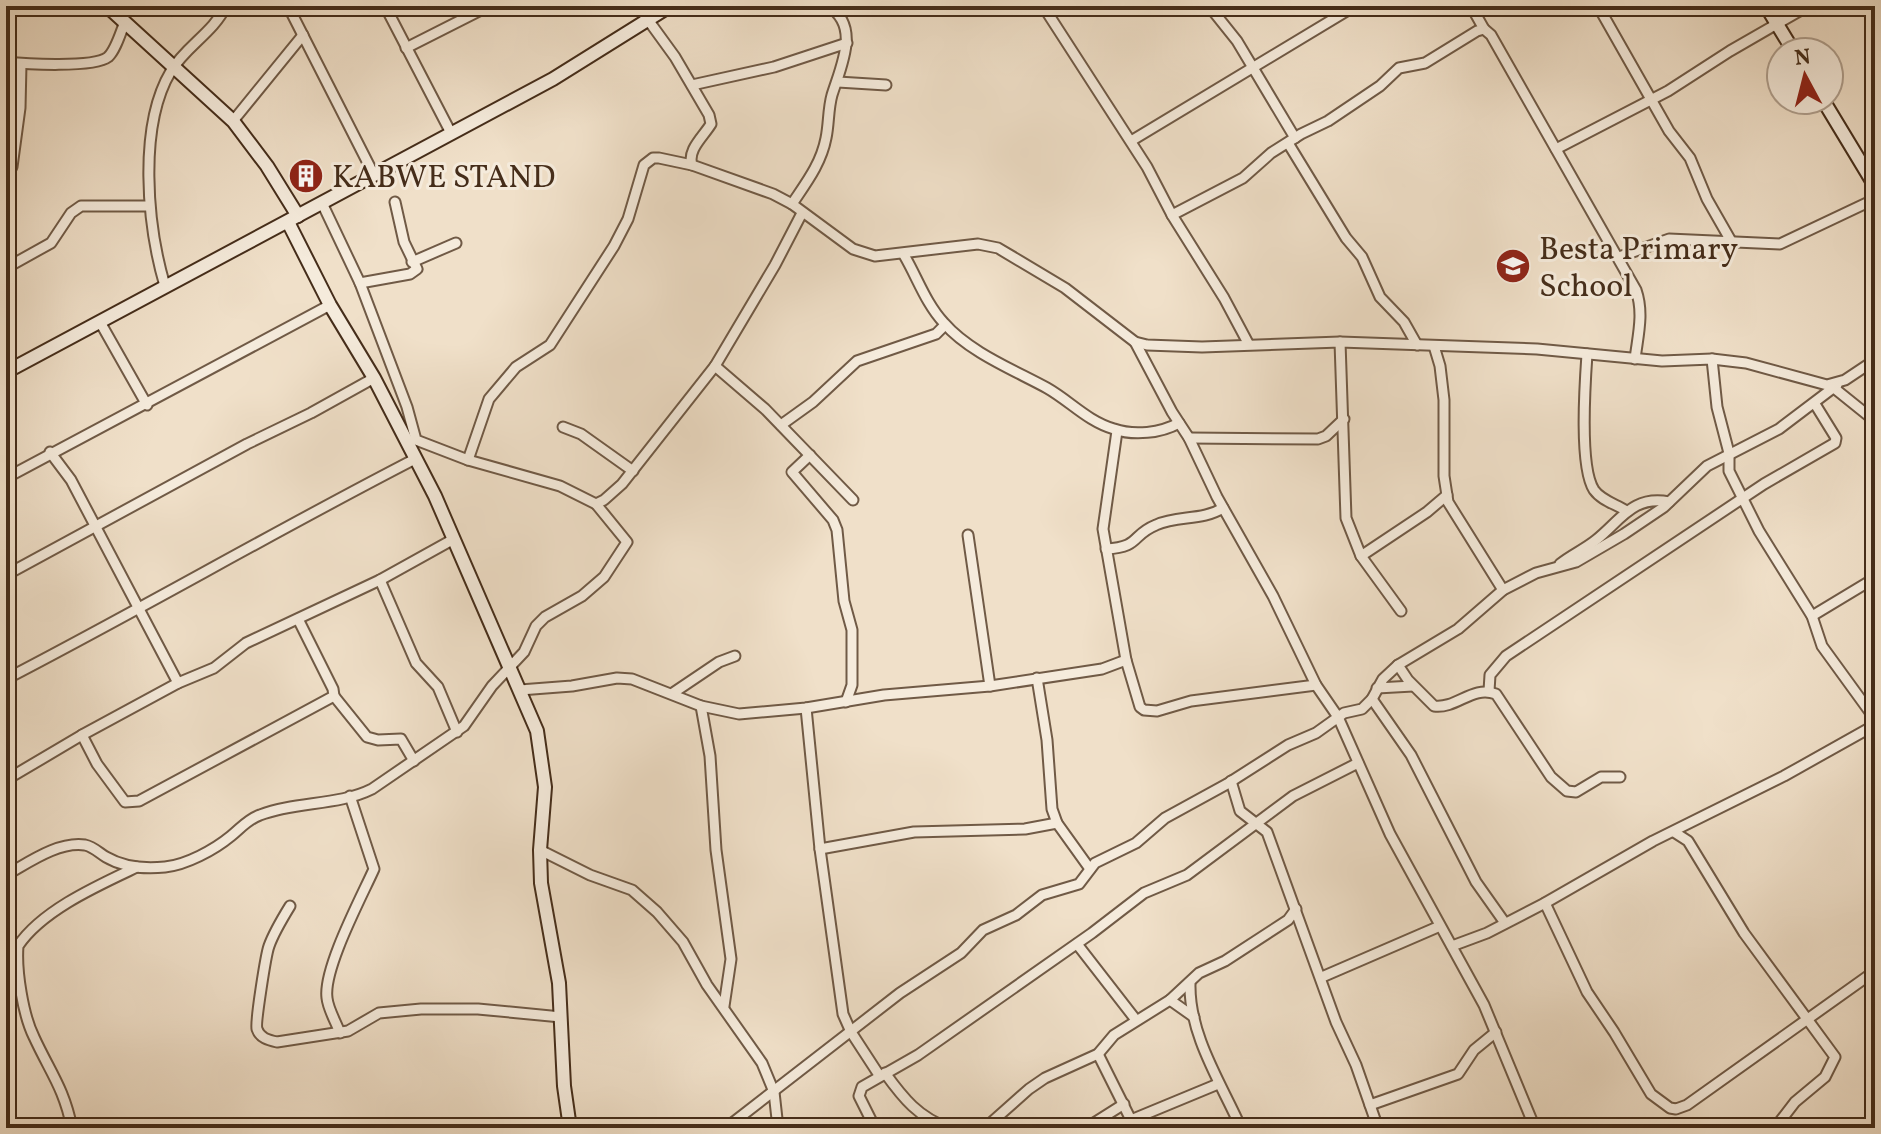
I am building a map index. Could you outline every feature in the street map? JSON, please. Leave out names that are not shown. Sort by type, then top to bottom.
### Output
[{"type":"street","points":[[107,6],[233,121],[267,166],[330,305],[374,378],[435,496],[537,731],[545,787],[541,883],[559,983],[564,1086],[570,1128]]},
{"type":"street","points":[[165,286],[149,206],[155,104],[173,68],[210,31],[226,6]]},
{"type":"street","points":[[288,6],[373,173]]},
{"type":"street","points":[[385,6],[451,133]]},
{"type":"street","points":[[406,48],[488,6]]},
{"type":"street","points":[[638,6],[709,115],[711,124],[692,151],[692,165]]},
{"type":"street","points":[[6,372],[553,79],[670,6]]},
{"type":"street","points":[[1043,6],[1131,141],[1248,343]]},
{"type":"street","points":[[1209,6],[1237,41],[1254,69],[1346,238],[1362,257],[1380,297],[1404,322],[1417,345]]},
{"type":"street","points":[[1131,141],[1355,6]]},
{"type":"street","points":[[1471,6],[1491,35],[1619,257],[1641,304],[1635,359]]},
{"type":"street","points":[[1598,6],[1651,99],[1695,167],[1707,199],[1731,241]]},
{"type":"street","points":[[1766,6],[1785,36]]},
{"type":"street","points":[[1556,149],[1651,99],[1808,6]]},
{"type":"street","points":[[792,204],[822,155],[830,104],[847,43],[845,24],[836,8]]},
{"type":"street","points":[[6,62],[77,63],[106,58],[112,52],[125,22]]},
{"type":"street","points":[[1172,215],[1243,178],[1271,153],[1328,121],[1380,86],[1399,68],[1425,63],[1484,29]]},
{"type":"street","points":[[233,121],[303,35]]},
{"type":"street","points":[[692,85],[774,67],[847,43]]},
{"type":"street","points":[[6,175],[12,167],[20,108],[21,64]]},
{"type":"street","points":[[838,82],[886,85]]},
{"type":"street","points":[[1833,116],[1875,186]]},
{"type":"street","points":[[468,460],[489,399],[516,367],[550,345],[614,246],[628,219],[644,165],[653,158],[692,165],[773,194],[792,204],[853,249],[875,256],[978,244],[998,248],[1065,288],[1135,342],[1189,438],[1223,508],[1273,596],[1316,685],[1338,717],[1390,834],[1496,1032],[1535,1128]]},
{"type":"street","points":[[1619,257],[1669,239],[1780,244],[1875,199]]},
{"type":"street","points":[[360,283],[410,274],[417,269],[404,242],[395,202]]},
{"type":"street","points":[[6,875],[53,851],[81,845],[89,846],[125,865],[167,867],[183,863],[227,839],[259,815],[372,789],[457,732],[492,686],[524,652],[536,626],[545,617],[582,596],[604,577],[627,542],[596,504],[551,483],[468,460],[416,440],[407,407],[360,283],[322,203]]},
{"type":"street","points":[[6,268],[51,243],[71,213],[81,206],[149,206]]},
{"type":"street","points":[[596,504],[633,471],[715,366],[802,213]]},
{"type":"street","points":[[412,262],[456,243]]},
{"type":"street","points":[[904,255],[945,325],[1007,369],[1050,390],[1079,413],[1117,431],[1163,430],[1179,423]]},
{"type":"street","points":[[6,478],[330,305]]},
{"type":"street","points":[[100,322],[147,405]]},
{"type":"street","points":[[781,425],[813,402],[857,361],[936,334],[945,325]]},
{"type":"street","points":[[1135,342],[1202,347],[1340,342],[1504,347],[1635,359],[1712,359],[1746,363],[1818,384],[1836,386],[1875,421]]},
{"type":"street","points":[[1340,342],[1346,518],[1361,556],[1401,611]]},
{"type":"street","points":[[1149,367],[1158,346]]},
{"type":"street","points":[[1434,346],[1444,400],[1444,476],[1450,507],[1503,590]]},
{"type":"street","points":[[1587,354],[1584,428],[1591,483],[1596,494],[1625,510]]},
{"type":"street","points":[[1712,359],[1717,407],[1729,453],[1728,467],[1759,531],[1812,616],[1822,646],[1875,719]]},
{"type":"street","points":[[726,1128],[741,1124],[774,1092],[900,993],[961,953],[983,930],[1016,915],[1042,895],[1079,884],[1101,858],[1136,843],[1165,818],[1288,745],[1316,733],[1338,717],[1362,709],[1372,699],[1383,679],[1398,665],[1458,629],[1503,590],[1536,573],[1582,559],[1643,522],[1697,474],[1729,453],[1779,429],[1875,360]]},
{"type":"street","points":[[715,366],[781,425],[853,500]]},
{"type":"street","points":[[6,575],[374,378]]},
{"type":"street","points":[[1489,691],[1490,675],[1506,656],[1743,499],[1836,442],[1815,404]]},
{"type":"street","points":[[1322,438],[1344,419]]},
{"type":"street","points":[[563,427],[581,434],[633,471]]},
{"type":"street","points":[[1117,431],[1105,516],[1106,549],[1126,660],[1137,701],[1144,710],[1157,711],[1191,701],[1316,685]]},
{"type":"street","points":[[1189,438],[1322,438],[1344,443]]},
{"type":"street","points":[[50,452],[71,480],[178,683]]},
{"type":"street","points":[[810,455],[792,472],[833,520],[840,539],[844,601],[852,630],[852,688],[846,702]]},
{"type":"street","points":[[6,679],[138,610],[284,526],[415,459]]},
{"type":"street","points":[[1361,556],[1447,495]]},
{"type":"street","points":[[1557,567],[1604,533],[1625,510],[1647,501],[1669,502]]},
{"type":"street","points":[[1106,549],[1131,545],[1159,523],[1211,515],[1223,508]]},
{"type":"street","points":[[968,535],[990,686]]},
{"type":"street","points":[[6,780],[178,683],[214,668],[250,640],[380,580],[452,540]]},
{"type":"street","points":[[1812,616],[1875,578]]},
{"type":"street","points":[[380,580],[416,663],[438,687],[457,732]]},
{"type":"street","points":[[298,619],[334,696],[367,737],[378,740],[399,738],[414,761]]},
{"type":"street","points":[[673,693],[719,662],[735,656]]},
{"type":"street","points":[[520,690],[620,678],[642,681],[701,706],[739,714],[806,708],[884,695],[990,686],[1102,669],[1126,660]]},
{"type":"street","points":[[1398,665],[1413,686],[1434,706],[1443,707],[1473,693],[1489,691],[1498,696],[1551,777],[1567,791],[1576,792],[1601,777],[1620,777]]},
{"type":"street","points":[[1039,695],[1056,675]]},
{"type":"street","points":[[1037,678],[1047,740],[1049,790],[1057,823],[1090,869]]},
{"type":"street","points":[[1377,688],[1413,686]]},
{"type":"street","points":[[82,735],[97,764],[122,799],[125,802],[139,801],[334,696]]},
{"type":"street","points":[[1372,699],[1411,755],[1476,882],[1505,923]]},
{"type":"street","points":[[701,706],[710,756],[716,850],[731,955],[724,1006]]},
{"type":"street","points":[[806,708],[820,849],[843,1014],[851,1032],[900,1095],[917,1112],[949,1128]]},
{"type":"street","points":[[1452,946],[1487,933],[1545,903],[1653,841],[1784,776],[1875,725]]},
{"type":"street","points":[[875,1128],[859,1092],[862,1087],[918,1055],[1077,944],[1144,893],[1187,875],[1293,796],[1358,763]]},
{"type":"street","points":[[1231,781],[1240,811],[1267,832],[1378,1128]]},
{"type":"street","points":[[340,1033],[327,999],[330,974],[374,869],[350,796]]},
{"type":"street","points":[[820,849],[914,832],[1025,829],[1057,823]]},
{"type":"street","points":[[1687,825],[1688,841]]},
{"type":"street","points":[[1674,832],[1688,841],[1744,933],[1833,1053],[1834,1063],[1819,1084],[1795,1102],[1775,1128]]},
{"type":"street","points":[[540,850],[590,875],[632,890],[657,912],[683,942],[707,985],[759,1057],[774,1092],[778,1128]]},
{"type":"street","points":[[72,1128],[63,1093],[28,1024],[18,946],[61,908],[137,867]]},
{"type":"street","points":[[1545,903],[1587,992],[1651,1094],[1665,1106],[1676,1109],[1687,1105],[1875,971]]},
{"type":"street","points":[[290,906],[268,951],[257,1011],[258,1032],[268,1040],[277,1042],[340,1033],[379,1013],[421,1009],[478,1009],[561,1017]]},
{"type":"street","points":[[985,1128],[1045,1078],[1098,1054],[1114,1035],[1170,1000],[1199,973],[1225,961],[1288,920],[1296,909]]},
{"type":"street","points":[[1288,920],[1300,920]]},
{"type":"street","points":[[1322,977],[1440,926]]},
{"type":"street","points":[[1077,944],[1136,1020]]},
{"type":"street","points":[[1190,984],[1194,1017],[1218,1084],[1241,1128]]},
{"type":"street","points":[[1170,1000],[1194,1017]]},
{"type":"street","points":[[1370,1105],[1458,1074],[1474,1050],[1496,1032]]},
{"type":"street","points":[[1098,1054],[1133,1124],[1218,1084]]},
{"type":"street","points":[[1086,1128],[1124,1104]]},
{"type":"place","name":"KABWE STAND","points":[[306,176]]},
{"type":"place","name":"Besta Primary School","points":[[1513,266]]}]
